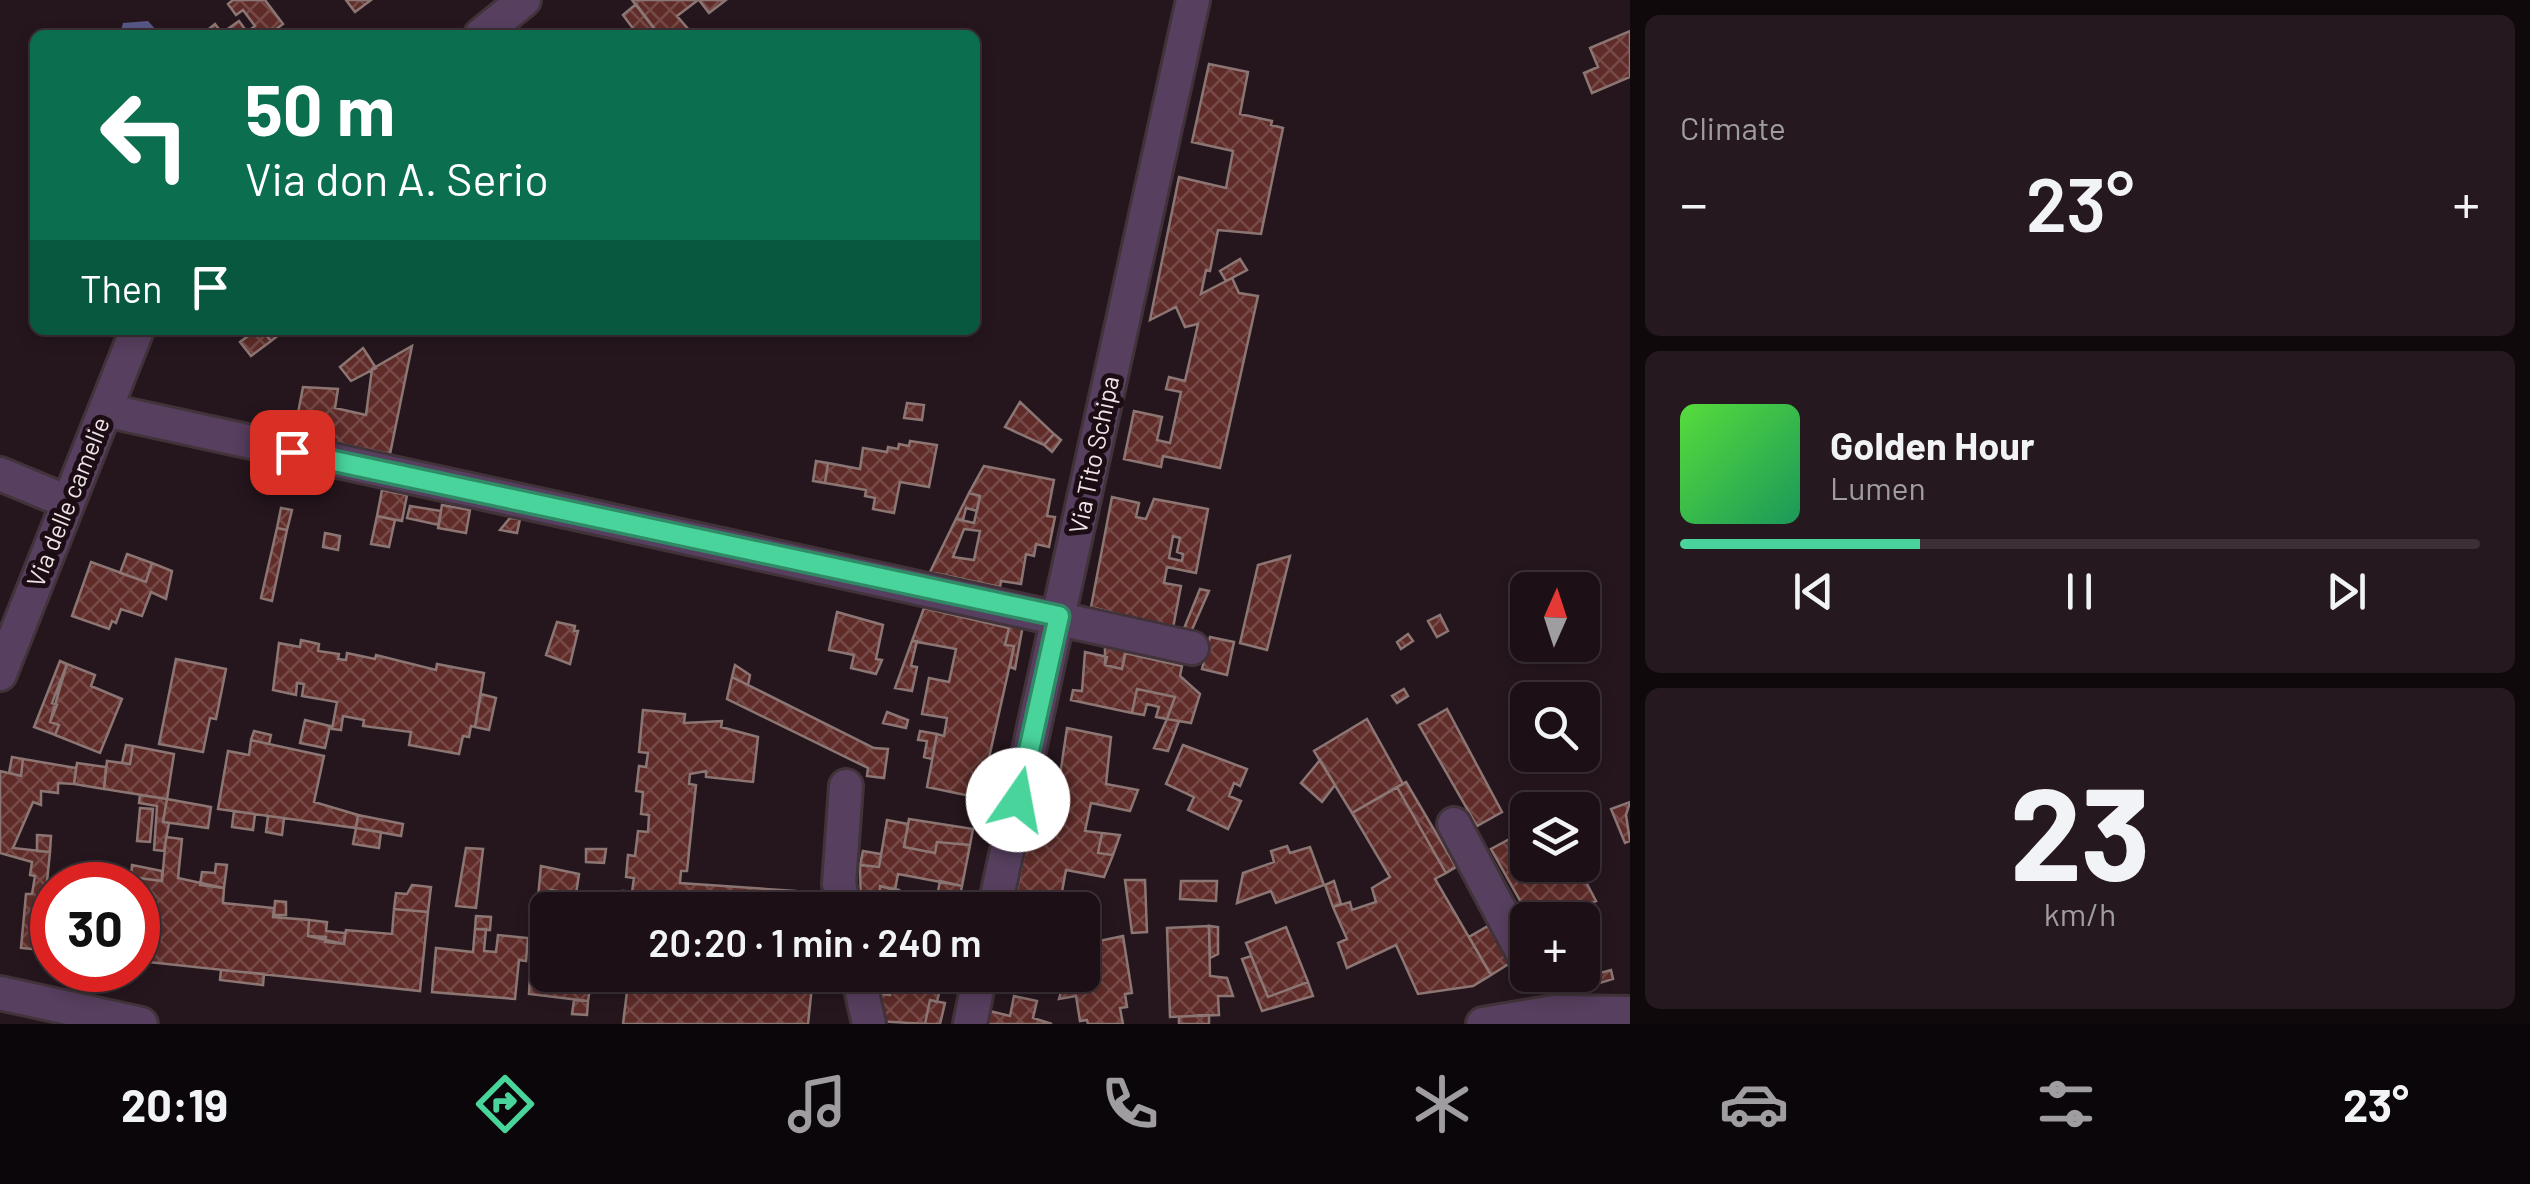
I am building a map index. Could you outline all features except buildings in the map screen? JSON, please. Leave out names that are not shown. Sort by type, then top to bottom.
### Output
[{"type":"street","points":[[487,30],[524,0]]},
{"type":"street","name":"Via Tito Schipa","points":[[998,892],[1194,0]]},
{"type":"street","name":"Via delle camelie","points":[[0,674],[135,335]]},
{"type":"street","points":[[105,410],[1192,648]]},
{"type":"street","points":[[0,474],[68,502]]},
{"type":"street","points":[[841,892],[846,786]]},
{"type":"street","points":[[1454,824],[1510,928]]},
{"type":"street","points":[[862,992],[869,1024]]},
{"type":"street","points":[[970,1024],[977,992]]},
{"type":"street","points":[[1542,992],[1554,1018]]},
{"type":"street","points":[[0,993],[141,1024]]},
{"type":"street","points":[[1483,1024],[1630,1013]]},
{"type":"water","points":[[148,21],[156,30],[121,30],[123,23]]},
{"type":"route","points":[[292,452],[1059,616],[1018,800]]}]
